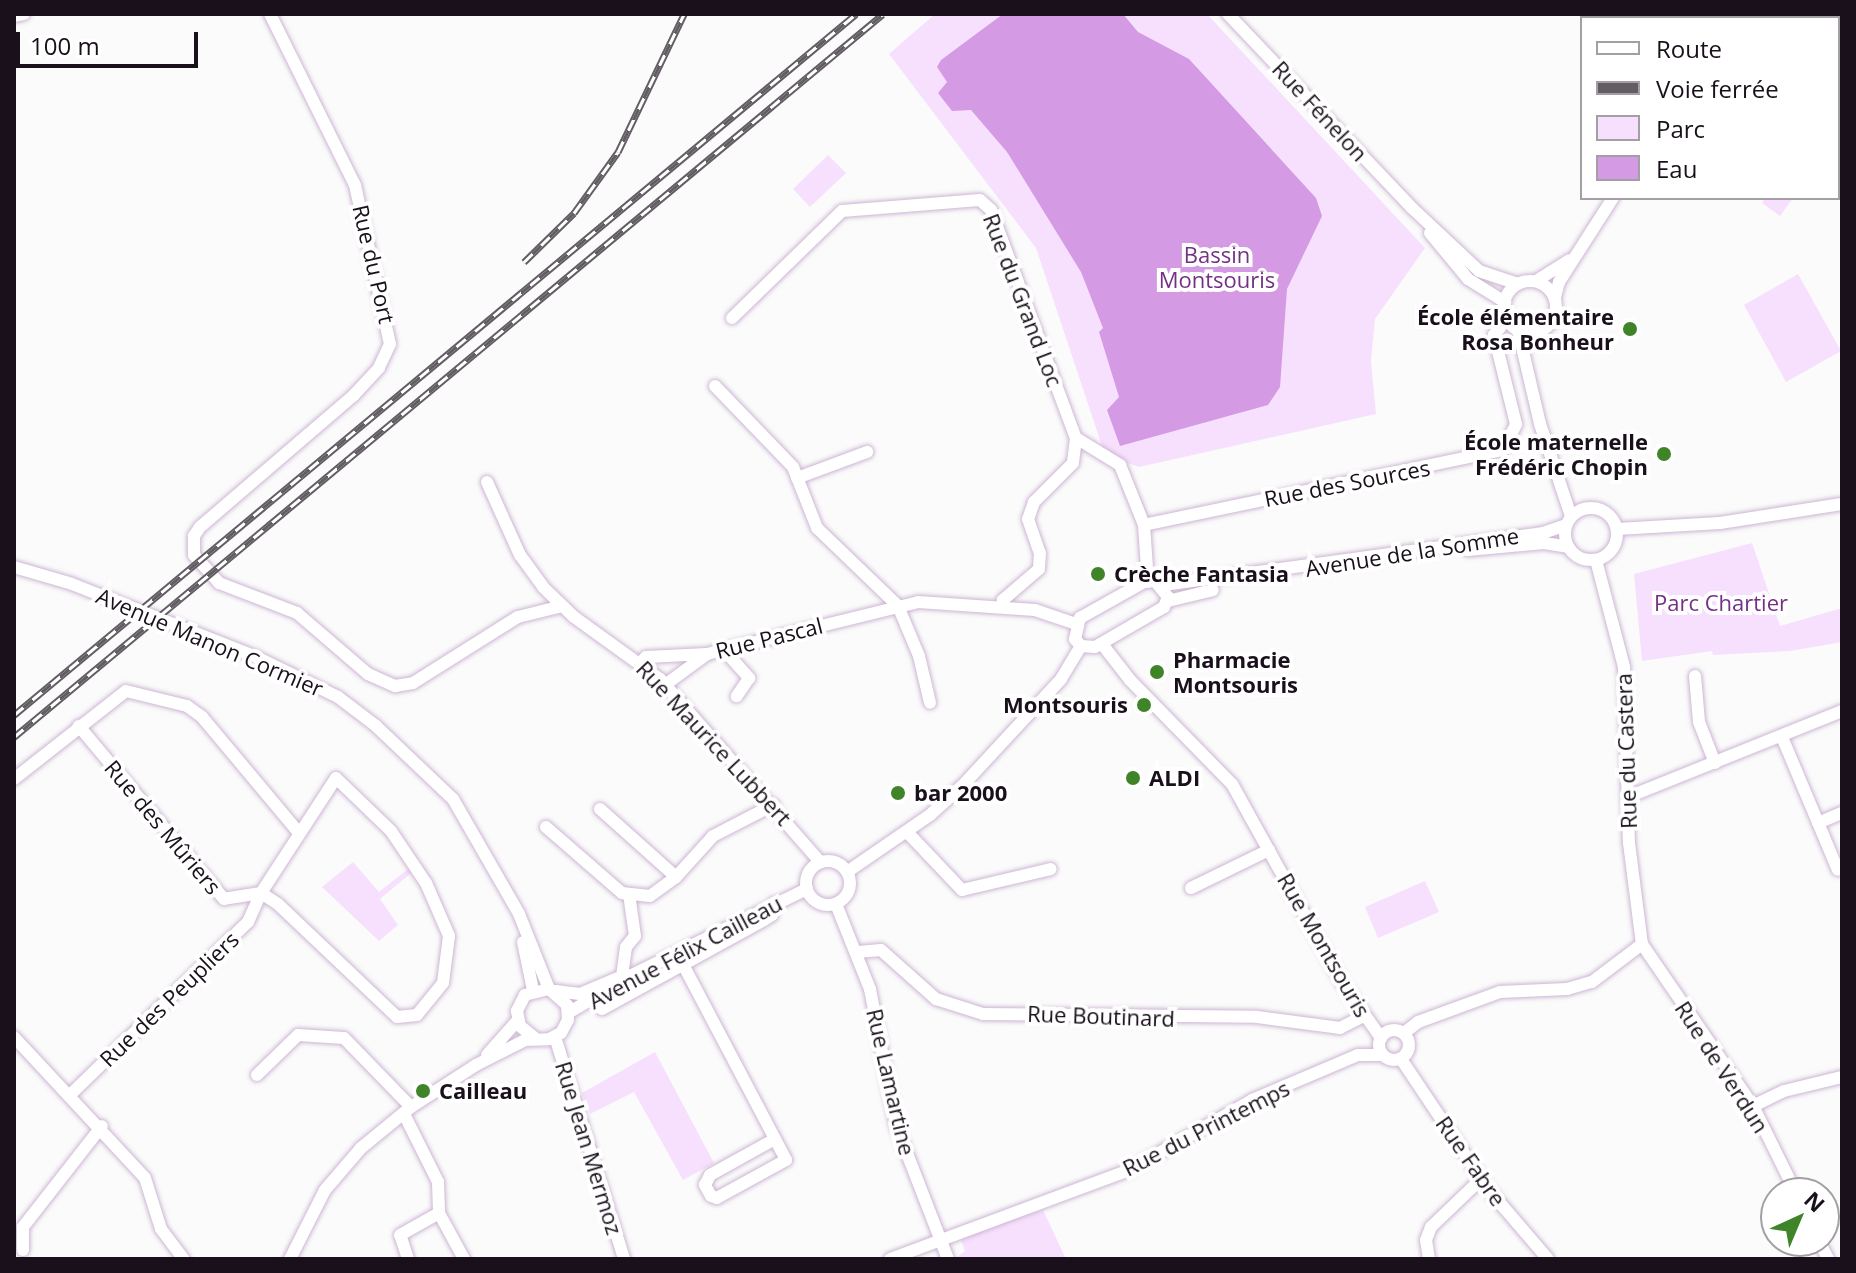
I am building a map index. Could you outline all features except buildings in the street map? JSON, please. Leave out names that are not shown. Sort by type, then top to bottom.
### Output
[{"type":"street","points":[[14,16],[24,14]]},
{"type":"street","name":"Rue du Port","points":[[270,14],[355,185],[390,344],[379,368],[354,395],[200,527],[194,536],[194,555],[219,583],[297,613],[368,674],[395,686],[413,683],[518,617],[562,606]]},
{"type":"street","name":"Rue Fénelon","points":[[1228,14],[1412,208],[1479,271],[1518,284]]},
{"type":"street","name":"Rue du Grand Loc","points":[[732,318],[842,211],[980,200],[991,210],[1076,438]]},
{"type":"street","points":[[1524,357],[1532,333],[1553,320],[1555,297],[1612,200]]},
{"type":"street","name":"Rue Fénelon","points":[[1412,208],[1453,263],[1505,302]]},
{"type":"street","points":[[1565,490],[1585,508],[1605,512],[1617,529],[1615,545],[1596,560],[1580,558],[1568,547],[1565,490],[1518,330],[1507,319],[1505,302],[1518,284],[1536,281],[1571,259],[1588,240]]},
{"type":"street","points":[[1536,281],[1555,297]]},
{"type":"street","name":"Rue des Sources","points":[[1144,525],[1503,450],[1516,424],[1494,335],[1507,319]]},
{"type":"street","points":[[1518,330],[1532,333]]},
{"type":"street","points":[[715,386],[793,467],[817,528],[898,606],[919,656],[930,703]]},
{"type":"street","points":[[1002,607],[1003,600],[1039,569],[1040,553],[1028,519],[1034,502],[1073,463],[1076,438],[1120,465],[1144,525],[1148,582],[1076,624],[1073,631],[1081,646]]},
{"type":"street","points":[[797,478],[867,452]]},
{"type":"street","name":"Rue Maurice Lubbert","points":[[487,482],[520,555],[562,606],[641,662],[665,685],[820,862]]},
{"type":"street","points":[[1617,529],[1720,523],[1842,504]]},
{"type":"street","points":[[1568,521],[1585,508]]},
{"type":"street","name":"Avenue de la Somme","points":[[1148,582],[1163,585],[1543,533],[1568,521]]},
{"type":"street","name":"Avenue de la Somme","points":[[1168,601],[1459,551],[1544,543],[1568,547]]},
{"type":"street","name":"Rue du Castera","points":[[1596,560],[1624,667],[1628,797],[1642,944]]},
{"type":"street","name":"Avenue Manon Cormier","points":[[14,567],[72,584],[256,657],[338,697],[415,760],[453,799],[507,894],[549,989]]},
{"type":"street","points":[[1081,646],[1102,644],[1168,601],[1163,585]]},
{"type":"street","name":"Rue Pascal","points":[[641,662],[646,657],[707,654],[918,602],[1035,610],[1076,624]]},
{"type":"street","name":"Rue Montsouris","points":[[1102,644],[1122,672],[1232,784],[1362,1017],[1381,1038]]},
{"type":"street","points":[[847,872],[907,832],[963,785],[1061,679],[1081,646]]},
{"type":"street","points":[[724,650],[749,678],[737,696]]},
{"type":"street","points":[[665,685],[707,654]]},
{"type":"street","points":[[1695,676],[1699,722],[1715,763]]},
{"type":"street","points":[[14,779],[126,691],[187,706],[299,833]]},
{"type":"street","points":[[1628,797],[1842,711]]},
{"type":"street","name":"Rue des Mûriers","points":[[79,726],[224,899],[261,893]]},
{"type":"street","points":[[1782,737],[1838,870]]},
{"type":"street","name":"Rue des Peupliers","points":[[71,1094],[248,922],[261,893],[336,778],[391,831],[426,883],[449,936],[443,983],[417,1015],[397,1017],[261,893]]},
{"type":"street","points":[[546,827],[629,894],[650,896],[676,877],[713,836],[773,805]]},
{"type":"street","points":[[600,809],[676,877]]},
{"type":"street","points":[[1818,823],[1842,813]]},
{"type":"street","points":[[907,832],[962,890],[1051,869]]},
{"type":"street","name":"Rue Montsouris","points":[[1191,888],[1269,850]]},
{"type":"street","points":[[833,861],[847,872],[849,891],[836,904],[815,901],[807,889],[807,876],[820,862],[833,861]]},
{"type":"street","name":"Avenue Félix Cailleau","points":[[555,1037],[568,1013],[601,1003],[627,976],[680,959],[774,903],[807,889]]},
{"type":"street","name":"Avenue Manon Cormier","points":[[507,894],[533,990]]},
{"type":"street","points":[[476,1065],[518,1020],[520,1002],[533,990],[580,994],[627,976],[626,947],[635,936],[629,894]]},
{"type":"street","name":"Rue Lamartine","points":[[836,904],[858,952],[870,989],[896,1125],[948,1259]]},
{"type":"street","points":[[1404,1033],[1418,1022],[1500,992],[1567,989],[1592,982],[1642,944]]},
{"type":"street","name":"Rue de Verdun","points":[[1642,944],[1753,1106],[1788,1177]]},
{"type":"street","name":"Rue Boutinard","points":[[858,952],[881,950],[936,999],[983,1014],[1257,1017],[1340,1028],[1362,1017]]},
{"type":"street","points":[[588,1017],[601,1003],[680,959],[775,1139],[786,1160],[717,1198],[707,1191],[710,1175],[775,1139]]},
{"type":"street","points":[[549,989],[563,998],[568,1013]]},
{"type":"street","points":[[518,1020],[535,1038]]},
{"type":"street","points":[[1391,1030],[1404,1033],[1409,1047],[1401,1059],[1382,1055],[1381,1038],[1391,1030]]},
{"type":"street","points":[[257,1075],[298,1035],[344,1038],[407,1111],[438,1182],[439,1213],[464,1259]]},
{"type":"street","points":[[14,1037],[102,1126],[145,1178],[161,1229],[184,1259]]},
{"type":"street","points":[[290,1259],[325,1190],[361,1148],[407,1111],[476,1065],[535,1038],[555,1037]]},
{"type":"street","name":"Rue Jean Mermoz","points":[[555,1037],[624,1259]]},
{"type":"street","name":"Rue du Printemps","points":[[890,1259],[938,1238],[1129,1170],[1252,1100],[1358,1055],[1382,1055]]},
{"type":"street","name":"Rue Fabre","points":[[1401,1059],[1481,1179],[1548,1259]]},
{"type":"street","points":[[1753,1106],[1784,1091],[1842,1077]]},
{"type":"street","points":[[23,1250],[23,1227],[102,1126]]},
{"type":"street","points":[[1429,1259],[1426,1240],[1431,1227],[1481,1179]]},
{"type":"street","points":[[408,1259],[400,1235],[439,1213]]},
{"type":"green space","name":"Bassin Montsouris","points":[[935,14],[1207,14],[1425,248],[1375,319],[1371,361],[1376,414],[1139,467],[1105,455],[1036,248],[889,54]]},
{"type":"green space","points":[[828,155],[846,173],[810,207],[793,189]]},
{"type":"green space","points":[[1764,200],[1792,200],[1780,216],[1762,203]]},
{"type":"green space","points":[[1798,274],[1841,351],[1786,382],[1744,305]]},
{"type":"green space","name":"Parc Chartier","points":[[1752,543],[1780,626],[1842,608],[1842,642],[1790,651],[1713,655],[1712,651],[1642,661],[1634,574]]},
{"type":"green space","points":[[353,862],[379,892],[408,869],[411,873],[380,899],[398,925],[379,941],[322,887]]},
{"type":"green space","points":[[1425,881],[1439,912],[1378,938],[1365,907]]},
{"type":"green space","points":[[655,1052],[714,1163],[683,1180],[634,1092],[590,1114],[582,1093]]},
{"type":"green space","points":[[1043,1210],[1066,1259],[954,1259],[965,1251],[959,1235]]},
{"type":"water","name":"Bassin Montsouris","points":[[1003,14],[1123,14],[1138,32],[1189,59],[1316,198],[1322,216],[1287,289],[1280,387],[1268,405],[1120,446],[1107,410],[1119,397],[1099,332],[1103,328],[1081,272],[1007,152],[971,110],[952,111],[938,93],[947,82],[937,67],[941,60]]},
{"type":"railway","points":[[524,262],[574,213],[618,152],[684,14]]},
{"type":"railway","points":[[14,715],[856,14]]},
{"type":"railway","points":[[14,737],[883,14]]},
{"type":"place","name":"École élémentaire Rosa Bonheur","points":[[1630,329]]},
{"type":"place","name":"École maternelle Frédéric Chopin","points":[[1664,454]]},
{"type":"place","name":"Crèche Fantasia","points":[[1098,574]]},
{"type":"place","name":"Pharmacie Montsouris","points":[[1157,672]]},
{"type":"place","name":"Montsouris","points":[[1144,705]]},
{"type":"place","name":"ALDI","points":[[1133,778]]},
{"type":"place","name":"bar 2000","points":[[898,793]]},
{"type":"place","name":"Cailleau","points":[[423,1091]]}]
